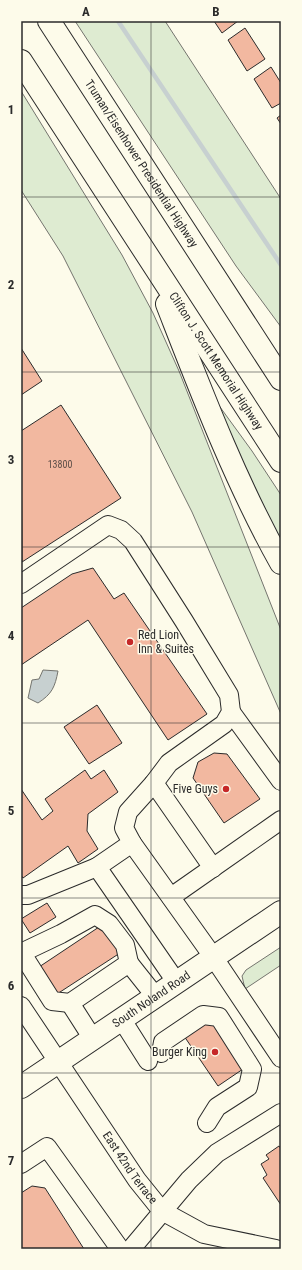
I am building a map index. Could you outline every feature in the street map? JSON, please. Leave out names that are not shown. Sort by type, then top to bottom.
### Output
[{"type":"main road","name":"Truman/Eisenhower Presidential Highway","points":[[49,21],[234,307]]},
{"type":"main road","points":[[21,61],[151,261],[202,392],[258,522],[281,563]]},
{"type":"main road","name":"Clifton J. Scott Memorial Highway","points":[[151,261],[281,461]]},
{"type":"main road","points":[[234,307],[281,353]]},
{"type":"main road","points":[[234,307],[281,379]]},
{"type":"main road","name":"South Noland Road","points":[[21,1087],[178,983],[281,912]]},
{"type":"street","points":[[21,584],[108,525],[121,530],[133,541],[188,627],[229,695],[231,712],[281,780]]},
{"type":"street","points":[[231,712],[224,724],[169,763],[154,783],[128,812],[124,828],[132,843],[214,958],[281,1058]]},
{"type":"street","points":[[154,783],[213,868]]},
{"type":"street","points":[[171,897],[281,820]]},
{"type":"street","points":[[21,895],[28,895],[98,867],[132,843]]},
{"type":"street","points":[[98,867],[178,983]]},
{"type":"street","points":[[129,963],[70,1003],[52,1001],[21,952],[61,934],[95,915],[109,924],[125,945],[129,963],[156,997]]},
{"type":"street","points":[[125,945],[144,934]]},
{"type":"street","points":[[70,1003],[93,1039]]},
{"type":"street","name":"East 42nd Terrace","points":[[21,1006],[137,1180],[162,1211],[204,1234],[276,1249]]},
{"type":"street","points":[[122,1020],[155,1057],[163,1042],[203,1015],[219,1017],[252,1069],[248,1087],[217,1107],[207,1124]]},
{"type":"street","points":[[131,1249],[189,1180],[217,1153],[281,1113]]},
{"type":"street","points":[[21,1164],[47,1147],[120,1249]]},
{"type":"green space","points":[[75,21],[165,21],[281,199],[281,327],[236,266]]},
{"type":"green space","points":[[21,91],[122,255],[153,313],[179,371],[281,630],[281,714],[192,512],[63,256],[21,190]]},
{"type":"green space","points":[[212,396],[252,451],[281,495],[281,541],[275,532]]},
{"type":"green space","points":[[281,947],[281,965],[245,989],[242,976],[246,970]]},
{"type":"shaded area","points":[[43,670],[58,671],[52,690],[38,703],[28,698],[32,680],[39,679]]},
{"type":"building","points":[[214,21],[238,21],[222,33]]},
{"type":"building","points":[[245,28],[265,59],[247,71],[228,40]]},
{"type":"building","points":[[271,67],[281,83],[281,103],[272,108],[254,79]]},
{"type":"building","points":[[281,115],[281,124],[277,118]]},
{"type":"building","points":[[21,348],[42,381],[21,395]]},
{"type":"building","points":[[61,405],[121,498],[22,562],[21,431]]},
{"type":"building","name":"Red Lion Inn & Suites","points":[[93,568],[114,599],[124,593],[207,714],[168,740],[88,620],[21,665],[21,608],[72,574]]},
{"type":"building","points":[[97,705],[122,743],[89,764],[64,727]]},
{"type":"building","name":"Five Guys","points":[[214,753],[227,754],[260,799],[224,823],[193,778],[198,762]]},
{"type":"building","points":[[85,770],[91,779],[104,770],[118,792],[88,814],[87,831],[98,849],[78,863],[68,846],[23,878],[21,875],[21,789],[42,820],[53,811],[45,799]]},
{"type":"building","points":[[47,903],[56,917],[30,933],[21,919]]},
{"type":"building","points":[[102,925],[120,953],[57,994],[39,967]]},
{"type":"building","name":"Burger King","points":[[212,1018],[246,1067],[218,1086],[184,1036]]},
{"type":"building","points":[[279,1146],[281,1149],[281,1205],[263,1178],[267,1175],[261,1164],[269,1159],[266,1155]]},
{"type":"building","points":[[32,1186],[45,1188],[84,1249],[21,1249],[21,1193]]},
{"type":"waterway","points":[[118,21],[281,265]]},
{"type":"place","name":"Red Lion Inn & Suites","points":[[130,642]]},
{"type":"place","name":"Five Guys","points":[[226,789]]},
{"type":"place","name":"Burger King","points":[[215,1052]]}]
